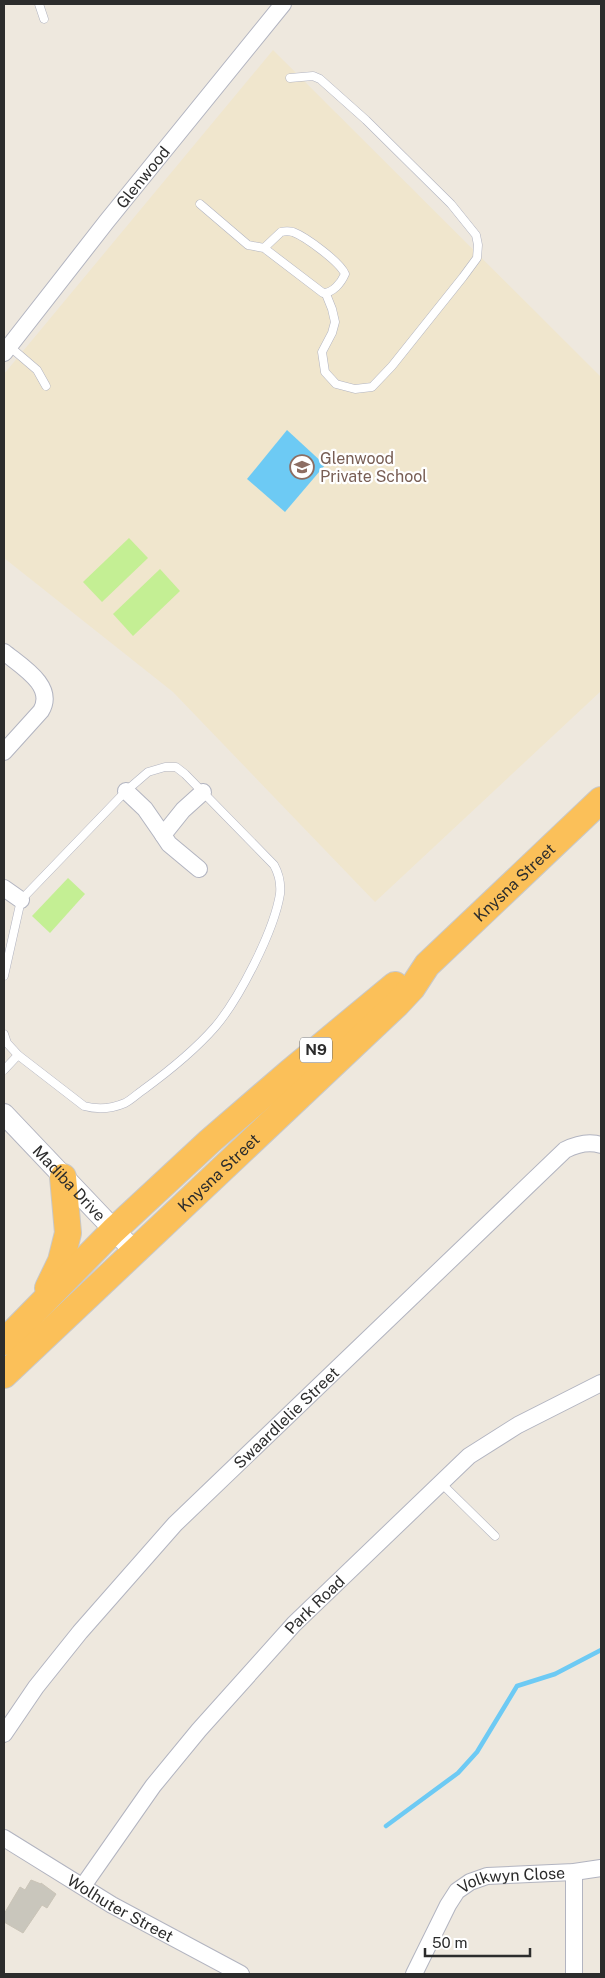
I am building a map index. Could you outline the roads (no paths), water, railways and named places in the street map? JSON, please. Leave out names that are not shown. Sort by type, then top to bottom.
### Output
[{"type":"highway","name":"Knysna Street","points":[[4,1342],[114,1231],[210,1141],[387,990],[427,965],[601,800]]},
{"type":"highway","name":"Knysna Street","points":[[4,1375],[396,1004],[412,988],[427,965]]},
{"type":"highway","points":[[38,1306],[66,1248],[68,1233],[63,1177]]},
{"type":"street","name":"Glenwood","points":[[7,350],[143,176],[283,4]]},
{"type":"street","points":[[4,652],[36,679],[42,688],[45,698],[41,711],[4,752]]},
{"type":"street","points":[[126,791],[145,809],[169,844],[199,869]]},
{"type":"street","points":[[163,835],[183,810],[202,792]]},
{"type":"street","points":[[4,888],[21,900]]},
{"type":"street","name":"Madiba Drive","points":[[4,1114],[134,1252]]},
{"type":"street","name":"Swaardlelie Street","points":[[4,1734],[52,1667],[175,1524],[566,1150],[590,1142],[601,1145]]},
{"type":"street","name":"Park Road","points":[[83,1886],[153,1786],[294,1624],[469,1456],[518,1425],[601,1383]]},
{"type":"street","name":"Wolhuter Street","points":[[4,1838],[162,1933],[241,1974]]},
{"type":"street","name":"Volkwyn Close","points":[[414,1974],[448,1905],[457,1891],[470,1882],[487,1876],[574,1872],[601,1868]]},
{"type":"street","points":[[574,1872],[574,1974]]},
{"type":"lane","points":[[39,4],[44,19]]},
{"type":"lane","points":[[200,204],[248,246],[264,248],[326,294],[335,322],[332,333],[322,352],[325,372],[336,384],[355,389],[372,387],[392,366],[477,258],[478,245],[476,235],[451,204],[366,120],[320,79],[313,76],[290,78]]},
{"type":"lane","points":[[264,248],[281,232],[292,232],[305,239],[344,271],[343,278],[333,290],[326,294]]},
{"type":"lane","points":[[7,350],[37,370],[46,386]]},
{"type":"lane","points":[[4,976],[21,900],[126,791],[148,772],[165,767],[176,767],[274,865],[280,881],[277,903],[254,965],[236,996],[216,1026],[186,1055],[125,1103],[96,1110],[84,1106],[18,1055],[7,1043],[4,1034]]},
{"type":"lane","points":[[4,1070],[18,1055]]},
{"type":"lane","points":[[441,1483],[495,1536]]},
{"type":"water","points":[[287,430],[325,465],[285,512],[247,479]]},
{"type":"waterway","points":[[386,1826],[458,1773],[477,1752],[517,1686],[555,1674],[601,1650]]},
{"type":"place","name":"Glenwood Private School","points":[[302,467]]}]
